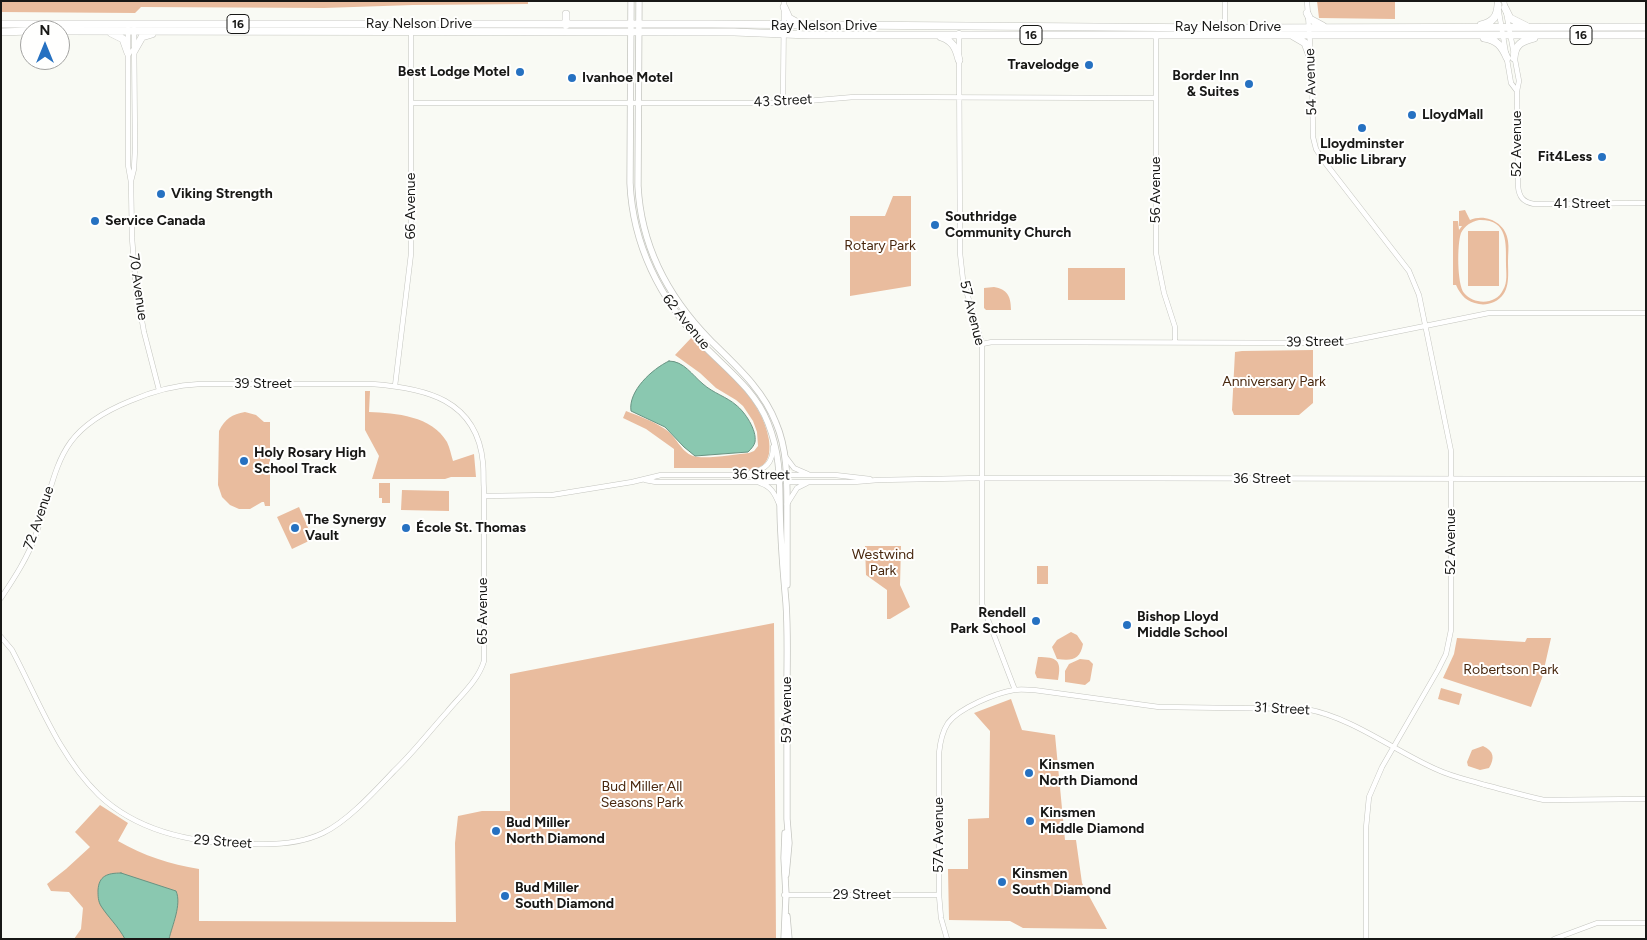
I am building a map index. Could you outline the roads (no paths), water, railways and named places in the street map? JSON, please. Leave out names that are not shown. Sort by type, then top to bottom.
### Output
[{"type":"highway","points":[[784,4],[786,15],[791,20],[805,26]]},
{"type":"highway","points":[[1469,28],[1493,21],[1501,4]]},
{"type":"highway","points":[[1501,4],[1510,18],[1533,28]]},
{"type":"highway","points":[[1308,13],[1310,19],[1325,27]]},
{"type":"highway","points":[[566,14],[566,24]]},
{"type":"highway","name":"Ray Nelson Drive","points":[[1,24],[131,27],[784,29],[805,26],[959,26],[1309,31],[1449,36],[1533,28],[1646,27]]},
{"type":"highway","name":"Ray Nelson Drive","points":[[70,31],[106,31],[131,27],[163,31],[566,24],[635,28]]},
{"type":"highway","name":"Ray Nelson Drive","points":[[784,29],[809,35],[1156,35],[1225,31],[1290,35],[1325,27],[1339,27],[1469,28],[1543,36],[1646,35]]},
{"type":"highway","points":[[106,31],[123,39],[131,52],[142,37],[163,31]]},
{"type":"highway","points":[[1,32],[20,32]]},
{"type":"highway","points":[[933,35],[952,43],[957,51],[959,60]]},
{"type":"highway","points":[[1290,35],[1305,43],[1311,59]]},
{"type":"highway","points":[[1474,35],[1497,42],[1510,58],[1518,44],[1543,36]]},
{"type":"highway","points":[[1440,40],[1449,36]]},
{"type":"main road","name":"62 Avenue","points":[[630,1],[635,28]]},
{"type":"main road","name":"62 Avenue","points":[[639,1],[635,28],[632,202],[638,237],[647,264],[659,287],[677,314],[755,398],[766,418],[774,439],[783,479]]},
{"type":"main road","name":"62 Avenue","points":[[635,103],[639,204],[645,232],[656,263],[669,290],[685,313],[747,378],[764,399],[776,423],[785,455],[783,479]]},
{"type":"main road","name":"59 Avenue","points":[[783,479],[787,505],[788,592],[786,602]]},
{"type":"main road","name":"59 Avenue","points":[[783,479],[780,507],[786,602],[786,925]]},
{"type":"main road","points":[[784,939],[786,925]]},
{"type":"main road","points":[[786,925],[789,939]]},
{"type":"street","points":[[1225,1],[1225,31]]},
{"type":"street","name":"54 Avenue","points":[[1306,1],[1311,59],[1313,137],[1315,146],[1323,160]]},
{"type":"street","points":[[783,103],[784,4]]},
{"type":"street","name":"52 Avenue","points":[[1501,4],[1510,58],[1511,83],[1517,91]]},
{"type":"street","name":"57 Avenue","points":[[959,26],[960,253],[963,280],[982,344],[982,600],[1015,690]]},
{"type":"street","name":"70 Avenue","points":[[131,27],[128,165],[131,182],[132,238],[136,288],[147,347],[159,390]]},
{"type":"street","name":"66 Avenue","points":[[395,386],[411,254],[411,28]]},
{"type":"street","name":"56 Avenue","points":[[1156,35],[1156,253],[1164,293],[1175,327],[1175,342]]},
{"type":"street","name":"52 Avenue","points":[[1510,58],[1519,81],[1517,91],[1518,186],[1520,196]]},
{"type":"street","name":"43 Street","points":[[411,103],[783,103],[840,98],[1156,98]]},
{"type":"street","name":"52 Avenue","points":[[1323,160],[1409,272],[1418,292],[1451,451],[1451,630],[1446,654],[1375,782],[1367,807],[1366,939]]},
{"type":"street","name":"41 Street","points":[[1520,196],[1525,202],[1540,204],[1646,203]]},
{"type":"street","name":"39 Street","points":[[982,344],[992,342],[1341,343],[1489,313],[1646,314]]},
{"type":"street","name":"39 Street","points":[[75,437],[90,421],[106,411],[159,390],[200,384],[367,384],[395,386],[435,395],[458,411]]},
{"type":"street","name":"65 Avenue","points":[[384,781],[426,738],[472,683],[484,660],[483,463],[479,445],[469,423],[458,411]]},
{"type":"street","name":"72 Avenue","points":[[1,598],[19,570],[36,535],[56,466],[67,446],[75,437]]},
{"type":"street","points":[[739,475],[763,469],[768,464],[773,454],[774,439]]},
{"type":"street","points":[[785,455],[794,468],[816,476]]},
{"type":"street","name":"36 Street","points":[[484,496],[552,495],[644,480],[662,475],[739,475],[810,482],[982,478],[1646,479]]},
{"type":"street","name":"36 Street","points":[[644,480],[656,482],[751,482],[835,476],[878,480]]},
{"type":"street","points":[[751,482],[765,484],[769,487],[780,507]]},
{"type":"street","points":[[787,505],[797,488],[810,482]]},
{"type":"street","name":"29 Street","points":[[1,637],[12,650],[69,759],[100,796],[135,819],[160,831],[185,839],[226,844],[280,844],[294,842],[324,833],[351,813],[384,781]]},
{"type":"street","name":"31 Street","points":[[944,730],[949,722],[962,711],[988,699],[1015,690],[1034,690],[1159,707],[1306,709],[1322,712],[1340,719],[1393,748],[1451,775],[1544,800],[1646,799]]},
{"type":"street","name":"57A Avenue","points":[[944,730],[939,753],[939,895],[941,918],[947,939]]},
{"type":"street","name":"29 Street","points":[[785,895],[939,895]]},
{"type":"street","points":[[1554,939],[1597,923],[1646,922]]},
{"type":"place","name":"Travelodge","points":[[1089,65]]},
{"type":"place","name":"Best Lodge Motel","points":[[520,72]]},
{"type":"place","name":"Ivanhoe Motel","points":[[572,78]]},
{"type":"place","name":"Border Inn & Suites","points":[[1249,84]]},
{"type":"place","name":"LloydMall","points":[[1412,115]]},
{"type":"place","name":"Lloydminster Public Library","points":[[1362,128]]},
{"type":"place","name":"Fit4Less","points":[[1602,157]]},
{"type":"place","name":"Viking Strength","points":[[161,194]]},
{"type":"place","name":"Service Canada","points":[[95,221]]},
{"type":"place","name":"Southridge Community Church","points":[[935,225]]},
{"type":"place","name":"Holy Rosary High School Track","points":[[244,461]]},
{"type":"place","name":"The Synergy Vault","points":[[295,528]]},
{"type":"place","name":"École St. Thomas","points":[[406,528]]},
{"type":"place","name":"Rendell Park School","points":[[1036,621]]},
{"type":"place","name":"Bishop Lloyd Middle School","points":[[1127,625]]},
{"type":"place","name":"Kinsmen North Diamond","points":[[1029,773]]},
{"type":"place","name":"Kinsmen Middle Diamond","points":[[1030,821]]},
{"type":"place","name":"Bud Miller North Diamond","points":[[496,831]]},
{"type":"place","name":"Kinsmen South Diamond","points":[[1002,882]]},
{"type":"place","name":"Bud Miller South Diamond","points":[[505,896]]},
{"type":"park label","name":"Rotary Park","points":[[880,246]]},
{"type":"park label","name":"Anniversary Park","points":[[1274,382]]},
{"type":"park label","name":"Westwind Park","points":[[883,564]]},
{"type":"park label","name":"Robertson Park","points":[[1511,670]]},
{"type":"park label","name":"Bud Miller All Seasons Park","points":[[642,796]]}]
